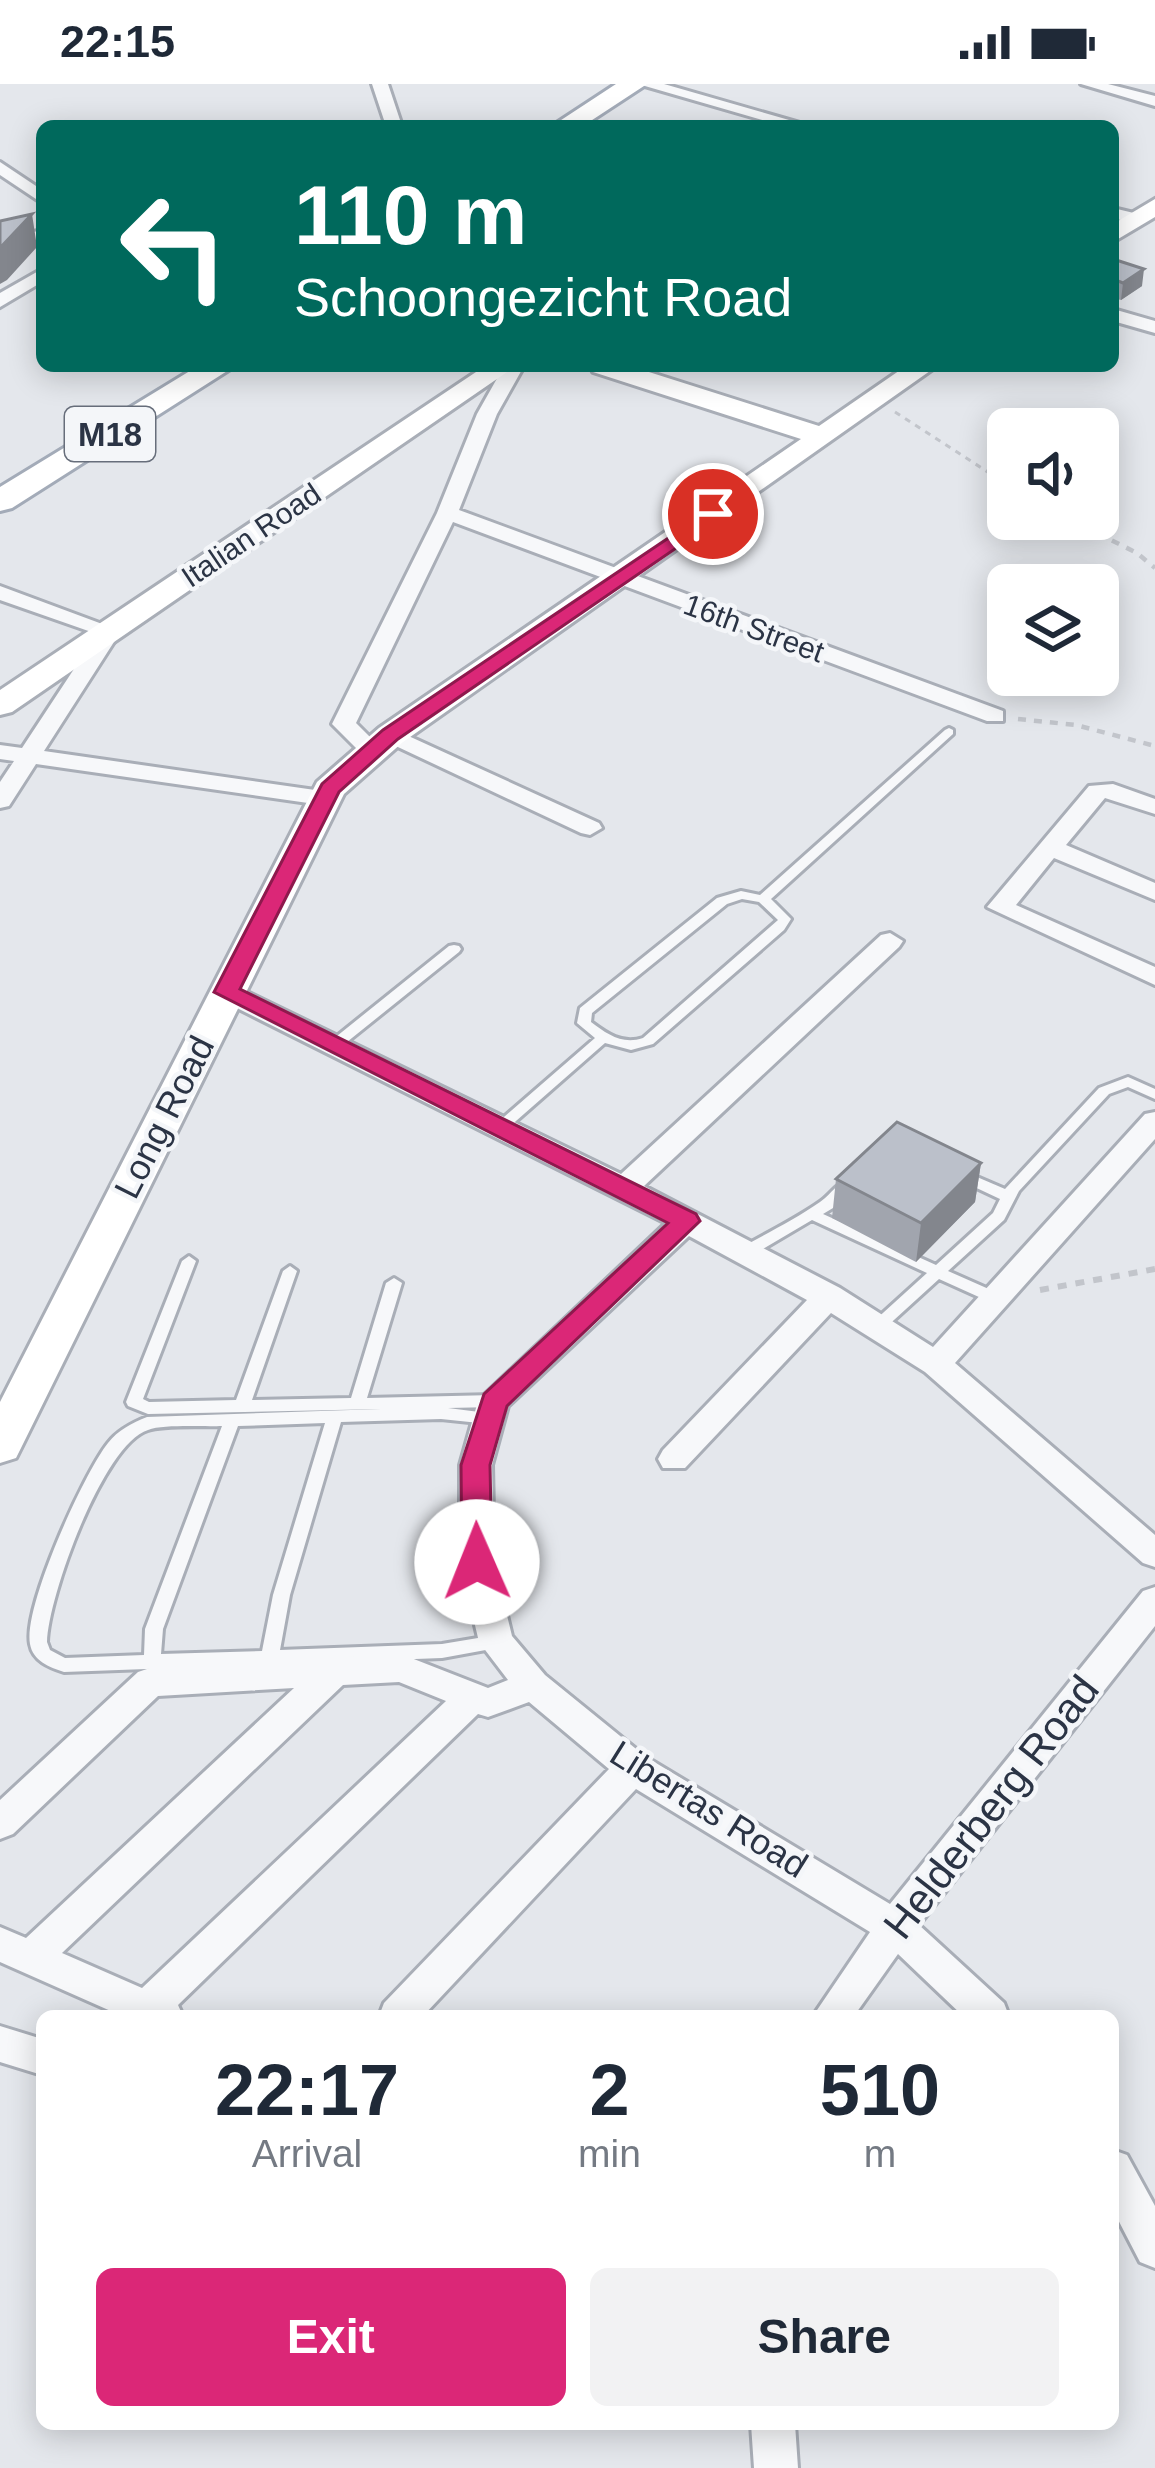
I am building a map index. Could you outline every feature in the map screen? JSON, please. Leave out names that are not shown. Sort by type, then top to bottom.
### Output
[{"type":"main road","points":[[574,120],[578,84]]},
{"type":"main road","points":[[574,120],[634,84]]},
{"type":"main road","points":[[618,120],[664,86]]},
{"type":"main road","name":"M18","points":[[0,464],[155,372]]},
{"type":"main road","name":"M18","points":[[0,501],[210,372]]},
{"type":"main road","name":"Italian Road","points":[[0,706],[494,372]]},
{"type":"main road","points":[[622,372],[824,437]]},
{"type":"main road","points":[[326,793],[381,743],[916,372]]},
{"type":"main road","name":"Long Road","points":[[0,1446],[11,1399],[326,793]]},
{"type":"street","points":[[380,84],[392,120]]},
{"type":"street","points":[[1090,84],[1155,101]]},
{"type":"street","points":[[664,86],[781,120]]},
{"type":"street","points":[[0,167],[36,194]]},
{"type":"street","points":[[0,245],[36,236]]},
{"type":"street","points":[[0,301],[36,278]]},
{"type":"street","points":[[1119,317],[1155,327]]},
{"type":"street","points":[[511,372],[344,724],[590,828]]},
{"type":"street","points":[[458,395],[487,414]]},
{"type":"street","name":"16th Street","points":[[447,512],[995,716]]},
{"type":"street","points":[[0,592],[110,631],[0,801]]},
{"type":"street","points":[[0,752],[326,793]]},
{"type":"street","points":[[1155,807],[1102,790],[1000,908],[1155,977]]},
{"type":"street","points":[[1049,847],[1155,892]]},
{"type":"street","points":[[624,1188],[890,941]]},
{"type":"street","points":[[226,992],[502,1126],[829,1296],[936,1364],[1155,1554]]},
{"type":"street","points":[[936,1364],[1155,1120]]},
{"type":"street","points":[[491,1409],[686,1221]]},
{"type":"street","points":[[674,1459],[829,1296]]},
{"type":"street","name":"Libertas Road","points":[[491,1409],[476,1465],[477,1562],[496,1642],[533,1685],[633,1768],[895,1927],[984,2010]]},
{"type":"street","name":"Helderberg Road","points":[[836,2010],[895,1927],[1149,1618]]},
{"type":"street","points":[[0,1823],[150,1682],[401,1668],[420,1672],[470,1700],[488,1703],[533,1685]]},
{"type":"street","points":[[151,2010],[15,1952],[334,1672]]},
{"type":"street","points":[[158,2010],[470,1700]]},
{"type":"street","points":[[404,2010],[633,1768]]},
{"type":"street","points":[[0,2044],[36,2055]]},
{"type":"street","points":[[1119,2180],[1155,2248]]},
{"type":"street","points":[[773,2430],[776,2468]]},
{"type":"lane","points":[[763,899],[950,732]]},
{"type":"lane","points":[[741,895],[763,899],[782,911],[785,920],[779,928],[648,1041],[628,1046],[603,1038],[584,1023],[585,1011],[722,901],[741,895]]},
{"type":"lane","points":[[337,1043],[454,949]]},
{"type":"lane","points":[[502,1126],[603,1038]]},
{"type":"lane","points":[[878,1326],[999,1216],[1009,1198],[1104,1091],[1127,1082],[1155,1094]]},
{"type":"lane","points":[[960,1160],[970,1180],[1009,1198]]},
{"type":"lane","points":[[746,1252],[812,1214],[868,1169]]},
{"type":"lane","points":[[812,1214],[995,1298]]},
{"type":"lane","points":[[189,1261],[134,1402],[148,1408],[335,1416],[491,1409]]},
{"type":"lane","points":[[152,1660],[154,1629],[290,1271]]},
{"type":"lane","points":[[357,1405],[394,1282]]},
{"type":"lane","points":[[491,1409],[357,1405],[147,1423],[116,1445],[59,1562],[37,1621],[38,1648],[48,1659],[64,1665],[442,1652],[496,1642]]},
{"type":"lane","points":[[270,1656],[276,1603],[325,1465],[335,1416]]},
{"type":"path","points":[[877,400],[987,471]]},
{"type":"path","points":[[1111,540],[1155,568]]},
{"type":"path","points":[[995,716],[1057,722],[1155,746]]},
{"type":"path","points":[[995,1298],[1155,1269]]},
{"type":"building","points":[[32,214],[1,247],[0,248],[0,221]]},
{"type":"building","points":[[1119,261],[1144,269],[1119,281]]},
{"type":"building","points":[[897,1122],[981,1163],[921,1223],[836,1179]]},
{"type":"route","points":[[477,1562],[476,1465],[494,1401],[686,1221],[337,1043],[226,992],[329,789],[391,735],[713,514]]}]
